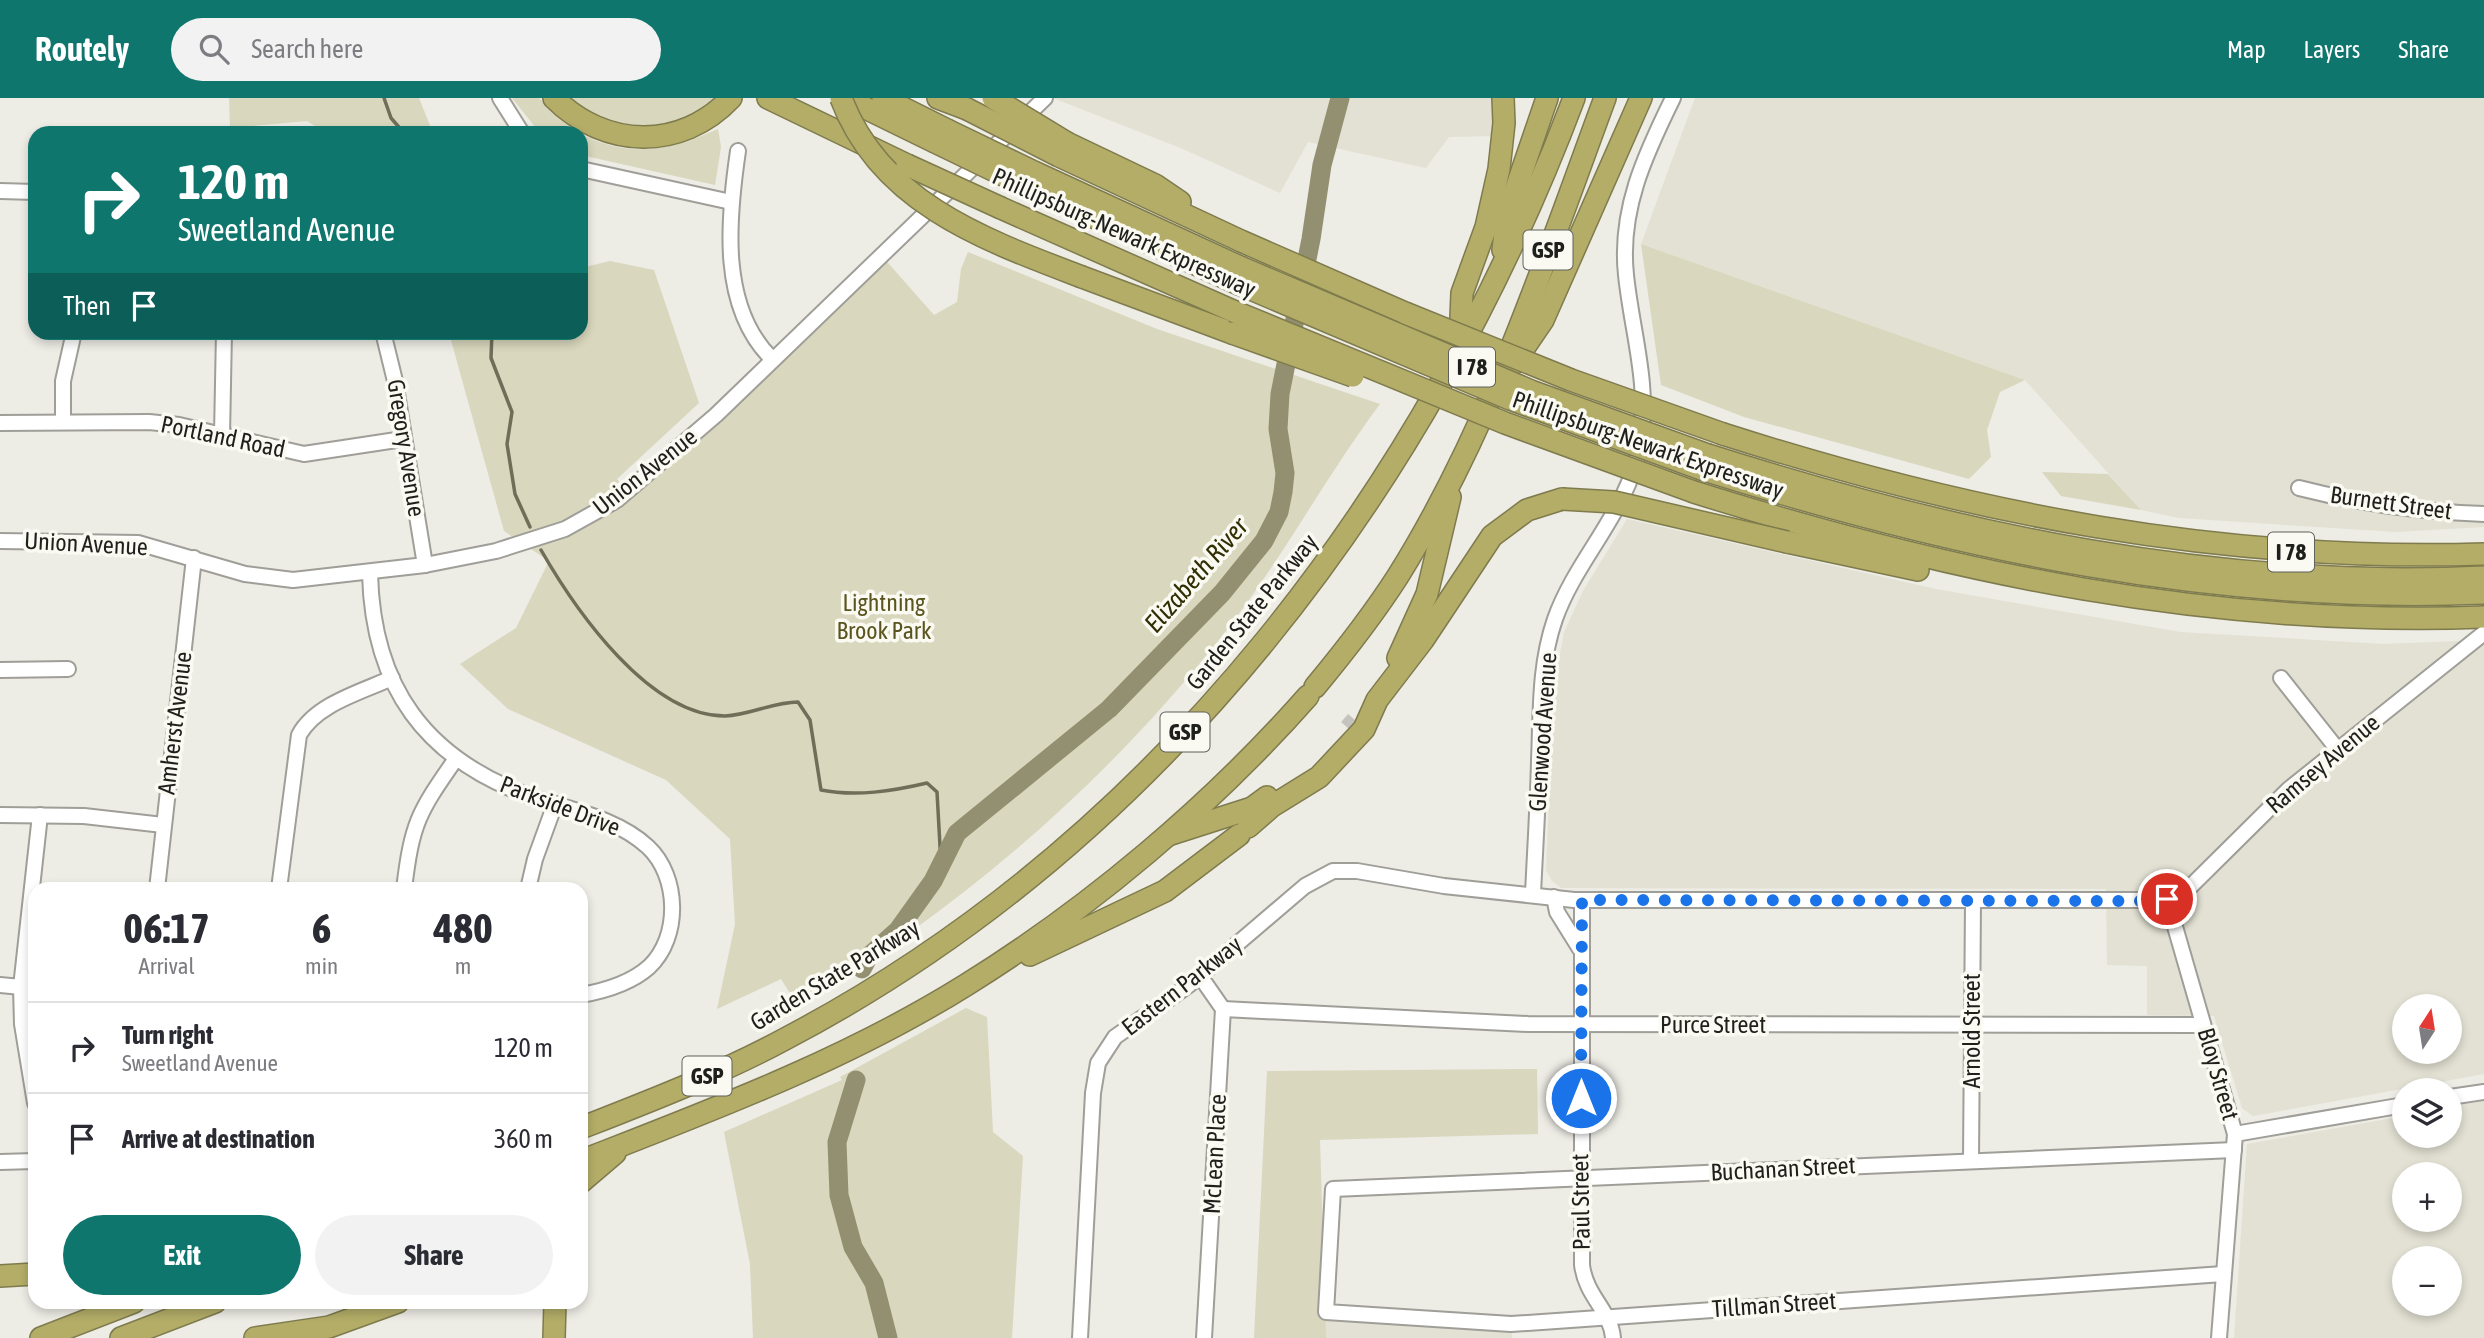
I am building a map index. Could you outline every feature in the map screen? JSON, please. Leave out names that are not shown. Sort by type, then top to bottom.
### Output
[{"type":"highway","points":[[554,98],[593,127],[629,137],[676,134],[693,127],[724,105]]},
{"type":"highway","name":"Phillipsburg-Newark Expressway","points":[[768,98],[1000,208],[1233,310],[1505,423],[1694,492],[1836,535],[1997,575],[2136,599],[2309,617],[2484,617]]},
{"type":"highway","points":[[788,98],[848,137]]},
{"type":"highway","points":[[843,98],[872,156],[896,182],[923,204],[977,233],[1082,277],[1389,390],[1505,423]]},
{"type":"highway","name":"Phillipsburg-Newark Expressway","points":[[843,98],[940,136],[1240,276],[1704,462],[1844,512],[1981,546],[2120,573],[2293,592],[2484,593]]},
{"type":"highway","name":"Phillipsburg-Newark Expressway","points":[[883,98],[940,136]]},
{"type":"highway","points":[[938,98],[967,109]]},
{"type":"highway","name":"Phillipsburg-Newark Expressway","points":[[947,98],[1063,149],[1241,241],[1534,366],[1723,434],[1933,494],[2100,530],[2203,544],[2295,552],[2484,554]]},
{"type":"highway","points":[[993,98],[1063,149]]},
{"type":"highway","points":[[1459,351],[1462,293],[1494,194],[1505,98]]},
{"type":"highway","points":[[1501,269],[1507,215],[1548,98]]},
{"type":"highway","name":"Garden State Parkway","points":[[588,1125],[704,1078],[811,1024],[901,969],[987,909],[1067,845],[1154,765],[1219,697],[1335,553],[1375,494],[1459,351],[1501,269],[1548,167],[1574,98]]},
{"type":"highway","name":"GSP","points":[[588,1158],[816,1064],[964,986],[1063,919],[1162,837],[1245,763],[1312,692],[1398,576],[1457,469],[1489,401],[1605,98]]},
{"type":"highway","points":[[1489,401],[1543,320],[1641,98]]},
{"type":"highway","name":"Phillipsburg-Newark Expressway","points":[[1704,462],[1962,526],[2107,555],[2201,568],[2306,576],[2484,578]]},
{"type":"highway","points":[[964,986],[1165,891],[1244,831],[1272,806],[1312,783],[1335,762],[1364,729],[1427,594],[1457,469]]},
{"type":"highway","points":[[1162,837],[1252,808],[1312,767],[1381,695],[1423,640],[1492,536],[1527,510],[1562,499],[1614,502],[1953,577],[1997,575]]},
{"type":"highway","points":[[588,1176],[625,1144]]},
{"type":"highway","points":[[0,1276],[28,1274]]},
{"type":"highway","points":[[41,1338],[116,1309]]},
{"type":"highway","points":[[121,1338],[197,1309]]},
{"type":"highway","points":[[254,1338],[329,1327],[379,1309]]},
{"type":"highway","points":[[554,1338],[555,1309]]},
{"type":"street","points":[[500,98],[518,126]]},
{"type":"street","name":"Union Avenue","points":[[0,541],[138,543],[270,579],[303,580],[370,574],[425,565],[547,536],[590,517],[642,480],[1045,98]]},
{"type":"street","name":"Glenwood Avenue","points":[[1533,894],[1541,692],[1546,655],[1569,585],[1625,492],[1639,455],[1644,389],[1627,285],[1625,235],[1638,173],[1673,98]]},
{"type":"street","points":[[738,151],[729,239],[734,277],[756,343],[772,359]]},
{"type":"street","points":[[588,171],[731,202]]},
{"type":"street","points":[[0,191],[28,192]]},
{"type":"street","points":[[63,422],[63,381],[72,340]]},
{"type":"street","points":[[222,435],[224,340]]},
{"type":"street","name":"Gregory Avenue","points":[[385,340],[395,381],[425,565]]},
{"type":"street","name":"Portland Road","points":[[0,423],[149,422],[222,435],[281,451],[304,453],[403,439]]},
{"type":"street","name":"Burnett Street","points":[[2299,488],[2358,503],[2484,514]]},
{"type":"street","name":"Amherst Avenue","points":[[158,882],[194,558]]},
{"type":"street","name":"Parkside Drive","points":[[370,574],[374,622],[392,678],[426,732],[456,760],[507,787],[608,822],[636,838],[656,856],[670,890],[671,924],[657,957],[629,979],[588,994]]},
{"type":"street","name":"Ramsey Avenue","points":[[2167,899],[2190,887],[2248,828],[2338,750],[2484,633]]},
{"type":"street","points":[[0,670],[68,669]]},
{"type":"street","points":[[280,882],[297,744],[304,727],[323,710],[392,678]]},
{"type":"street","points":[[2281,678],[2338,750]]},
{"type":"street","points":[[405,882],[417,817],[456,760]]},
{"type":"street","points":[[530,882],[555,804]]},
{"type":"street","points":[[0,815],[40,815],[163,825]]},
{"type":"street","points":[[33,882],[40,815]]},
{"type":"street","name":"Eastern Parkway","points":[[1080,1338],[1093,1093],[1098,1063],[1115,1037],[1200,976],[1305,886],[1333,871],[1357,871],[1457,888],[1582,900],[2167,899]]},
{"type":"street","name":"Paul Street","points":[[1554,897],[1557,912],[1578,942],[1581,954]]},
{"type":"street","name":"Bloy Street","points":[[2167,899],[2235,1133],[2219,1338]]},
{"type":"street","name":"Paul Street","points":[[1582,900],[1581,1178],[1584,1280],[1607,1318],[1613,1338]]},
{"type":"street","name":"Arnold Street","points":[[1970,1161],[1973,901]]},
{"type":"street","points":[[28,924],[21,987],[22,1024],[28,1060]]},
{"type":"street","points":[[1200,976],[1223,1009]]},
{"type":"street","points":[[0,985],[21,987]]},
{"type":"street","name":"Purce Street","points":[[1223,1009],[1581,1024],[2203,1025]]},
{"type":"street","name":"McLean Place","points":[[1204,1338],[1223,1009]]},
{"type":"street","points":[[2462,1095],[2484,1091]]},
{"type":"street","points":[[2235,1133],[2392,1107]]},
{"type":"street","name":"Buchanan Street","points":[[1326,1312],[1333,1189],[2234,1150]]},
{"type":"street","points":[[0,1161],[28,1161]]},
{"type":"street","name":"Tillman Street","points":[[1326,1312],[1511,1324],[2223,1274]]},
{"type":"shaded area","points":[[1053,98],[1493,98],[1495,136],[1449,137],[1426,168],[1308,142],[1280,193],[1183,149]]},
{"type":"shaded area","points":[[1695,98],[2484,98],[2484,527],[2396,532],[2179,518],[2141,510],[2025,380],[1641,244]]},
{"type":"shaded area","points":[[1627,519],[1936,589],[2180,632],[2384,644],[2484,640],[2484,1074],[2462,1078],[2392,1078],[2392,1091],[2253,1116],[2242,1108],[2214,1016],[2147,1015],[2147,966],[2107,965],[2106,889],[1561,888],[1552,881],[1546,870],[1554,686],[1564,632],[1583,591]]},
{"type":"shaded area","points":[[2484,1101],[2484,1338],[2234,1338],[2247,1144],[2392,1118],[2392,1148],[2462,1148],[2462,1105]]},
{"type":"shaded area","points":[[1326,1312],[1511,1324],[1512,1338],[1322,1338]]},
{"type":"green space","points":[[229,98],[419,98],[430,126],[315,126],[307,121],[230,126]]},
{"type":"green space","points":[[512,98],[539,98],[568,126],[534,126]]},
{"type":"green space","points":[[565,98],[718,98],[695,114],[668,125],[626,129],[606,124]]},
{"type":"green space","points":[[718,129],[721,147],[715,185],[588,157],[588,137],[616,147],[650,149]]},
{"type":"green space","points":[[1641,244],[2025,380],[2000,392],[1987,430],[1991,457],[1969,479],[1744,417],[1661,385]]},
{"type":"green space","name":"Lightning Brook Park","points":[[968,252],[1157,329],[1380,404],[1263,580],[1222,636],[1176,691],[1079,793],[973,885],[859,968],[798,1006],[781,979],[717,1009],[735,924],[730,839],[666,780],[508,709],[460,664],[516,628],[549,561],[504,531],[451,340],[588,340],[588,266],[610,261],[654,270],[699,403],[617,479],[627,492],[881,255],[934,315],[957,302],[961,269]]},
{"type":"green space","points":[[2042,472],[2108,474],[2141,510],[2061,496]]},
{"type":"green space","points":[[966,1008],[987,1017],[993,1132],[1023,1156],[1012,1338],[753,1338],[750,1264],[724,1132],[842,1080],[840,1077]]},
{"type":"green space","points":[[1537,1069],[1538,1134],[1320,1140],[1326,1338],[1254,1338],[1267,1071]]},
{"type":"waterway","points":[[384,98],[391,118],[398,126]]},
{"type":"waterway","name":"Elizabeth River","points":[[862,969],[869,956],[898,930],[933,881],[957,833],[1109,709],[1222,593],[1264,541],[1279,512],[1283,492],[1285,473],[1278,429],[1280,394],[1311,239],[1322,165],[1340,98]]},
{"type":"waterway","points":[[492,340],[491,358],[512,412],[507,444],[515,494],[530,527]]},
{"type":"waterway","points":[[541,550],[574,602],[618,656],[643,680],[669,699],[697,711],[725,716],[798,702],[810,720],[821,790],[874,792],[927,783],[937,792],[941,864]]},
{"type":"waterway","name":"Elizabeth River","points":[[856,1080],[837,1142],[839,1195],[853,1247],[874,1283],[888,1338]]},
{"type":"tunnel","points":[[1349,729],[1356,721]]},
{"type":"route","points":[[1581,1098],[1582,900],[2167,899]]}]
